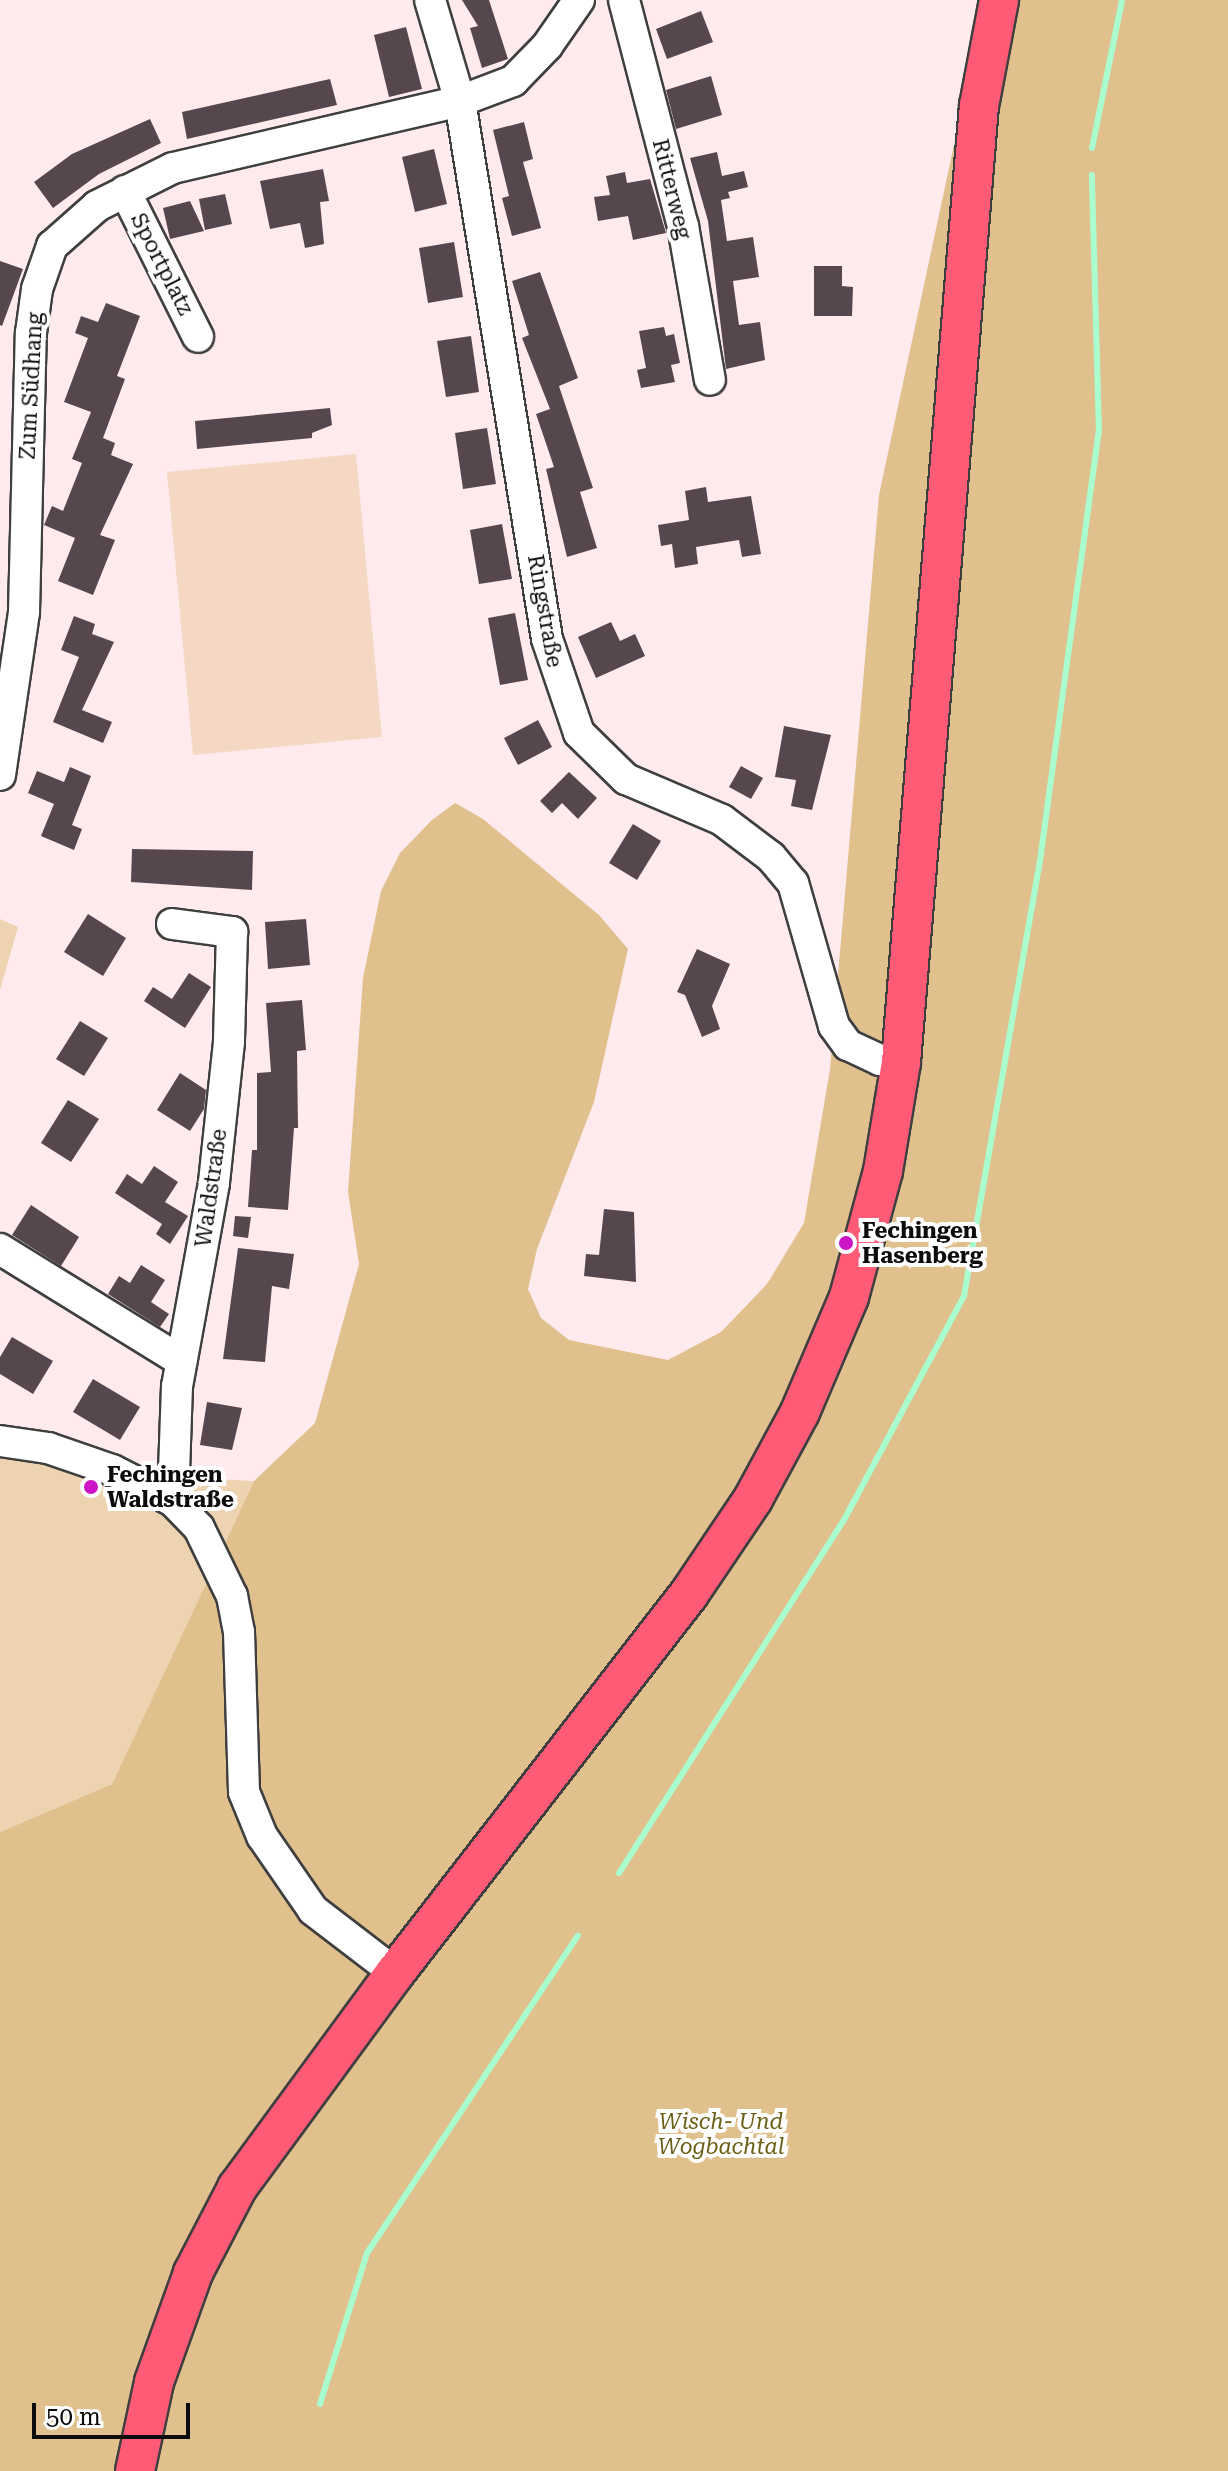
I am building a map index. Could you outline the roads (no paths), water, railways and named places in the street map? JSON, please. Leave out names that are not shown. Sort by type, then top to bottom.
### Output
[{"type":"main road","points":[[135,2471],[154,2382],[193,2273],[237,2188],[395,1973],[689,1594],[753,1499],[827,1356],[849,1297],[883,1171],[901,1062],[979,106],[999,0]]},
{"type":"street","name":"Ringstraße","points":[[430,0],[460,101],[547,639],[579,733],[626,779],[722,820],[771,857],[793,883],[834,1026],[848,1045],[880,1060],[901,1062]]},
{"type":"street","name":"Zum Südhang","points":[[0,775],[24,612],[31,333],[37,289],[52,246],[70,226],[125,191],[173,168],[460,101],[513,81],[547,46],[579,0]]},
{"type":"street","name":"Ritterweg","points":[[624,0],[683,226],[710,380]]},
{"type":"street","name":"Sportplatz","points":[[125,191],[198,337]]},
{"type":"street","name":"Waldstraße","points":[[172,924],[232,932],[229,1042],[214,1183],[181,1361],[173,1501]]},
{"type":"street","points":[[0,1249],[181,1361]]},
{"type":"street","points":[[0,1441],[48,1448],[145,1484],[173,1501],[207,1538],[232,1596],[239,1632],[244,1792],[262,1836],[313,1910],[395,1973]]},
{"type":"waterway","points":[[1092,148],[1122,0]]},
{"type":"waterway","points":[[619,1873],[845,1518],[964,1296],[1041,853],[1099,432],[1092,175]]},
{"type":"waterway","points":[[320,2404],[367,2253],[578,1936]]},
{"type":"place","name":"Fechingen Hasenberg","points":[[846,1243]]},
{"type":"place","name":"Fechingen Waldstraße","points":[[91,1487]]},
{"type":"park label","name":"Wisch- Und Wogbachtal","points":[[721,2134]]}]
